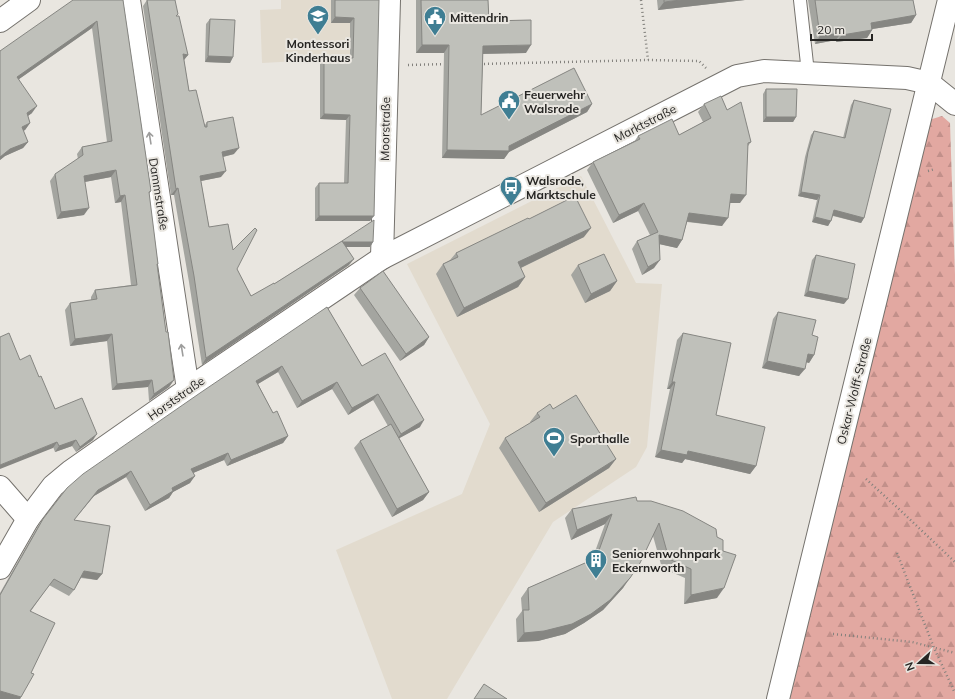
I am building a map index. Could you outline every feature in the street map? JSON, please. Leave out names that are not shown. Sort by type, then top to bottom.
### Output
[{"type":"street","points":[[0,21],[29,0]]},
{"type":"street","name":"Dammstraße","points":[[129,0],[188,389]]},
{"type":"street","name":"Moorstraße","points":[[382,258],[389,0]]},
{"type":"street","name":"Oskar-Wolff-Straße","points":[[778,699],[949,0]]},
{"type":"street","name":"Marktstraße","points":[[382,258],[737,76],[764,70],[907,78],[929,83]]},
{"type":"street","points":[[929,83],[955,104]]},
{"type":"street","name":"Horststraße","points":[[0,568],[28,519],[53,486],[71,470],[382,258]]},
{"type":"street","points":[[0,487],[28,519]]},
{"type":"lane","points":[[800,0],[808,73]]},
{"type":"path","points":[[641,0],[648,60]]},
{"type":"path","points":[[474,64],[648,60],[699,61],[722,84]]},
{"type":"path","points":[[387,65],[450,64]]},
{"type":"path","points":[[866,480],[955,562]]},
{"type":"path","points":[[897,553],[934,648],[955,693]]},
{"type":"path","points":[[833,634],[912,642],[955,653]]},
{"type":"shaded area","name":"Montessori Kinderhaus","points":[[281,0],[375,0],[374,67],[339,62],[299,61],[262,63],[260,10],[281,9]]},
{"type":"shaded area","points":[[581,176],[636,283],[662,284],[647,447],[636,467],[553,522],[447,699],[392,699],[336,550],[462,494],[490,424],[407,264]]},
{"type":"green space","points":[[942,116],[950,123],[955,274],[955,699],[790,699],[929,120]]},
{"type":"building","points":[[73,0],[123,0],[151,191],[149,192],[157,264],[174,380],[154,394],[152,380],[117,384],[112,334],[75,339],[70,303],[97,299],[95,290],[137,285],[125,195],[120,196],[116,170],[84,176],[89,208],[61,212],[55,174],[83,155],[82,147],[112,141],[97,21],[17,77],[37,106],[27,113],[30,123],[22,127],[28,142],[10,149],[0,157],[0,51]]},
{"type":"building","points":[[147,0],[175,0],[178,14],[176,16],[179,16],[188,55],[183,54],[189,91],[196,90],[205,127],[207,127],[207,122],[233,117],[239,148],[222,152],[226,171],[200,176],[209,227],[228,224],[233,250],[255,228],[257,230],[237,269],[251,296],[274,284],[342,241],[354,259],[206,358],[194,276],[178,188],[176,189]]},
{"type":"building","points":[[335,0],[379,0],[374,216],[319,216],[319,183],[348,183],[350,115],[324,114],[324,57],[353,58],[354,18],[335,17]]},
{"type":"building","points":[[421,0],[488,0],[489,21],[531,20],[531,45],[483,46],[481,115],[574,68],[592,104],[509,146],[509,151],[447,150],[449,45],[422,45]]},
{"type":"building","points":[[664,0],[681,0],[664,2]]},
{"type":"building","points":[[815,0],[913,0],[916,15],[871,23],[872,30],[842,35],[841,33],[820,36]]},
{"type":"building","points":[[210,19],[235,20],[233,57],[208,56]]},
{"type":"building","points":[[766,89],[797,89],[796,117],[766,117]]},
{"type":"building","points":[[721,96],[727,110],[741,102],[751,142],[748,143],[746,195],[731,194],[728,218],[689,213],[682,240],[659,235],[660,260],[648,267],[637,241],[658,232],[644,203],[619,215],[593,162],[640,139],[638,136],[672,119],[679,135],[711,118],[704,104]]},
{"type":"building","points":[[854,100],[891,109],[864,218],[834,210],[831,221],[815,217],[820,195],[801,192],[808,152],[814,131],[845,138]]},
{"type":"building","points":[[575,196],[591,228],[518,262],[525,277],[464,308],[443,264],[458,257],[456,253]]},
{"type":"building","points":[[374,220],[373,242],[342,241]]},
{"type":"building","points":[[604,254],[617,281],[591,294],[578,265]]},
{"type":"building","points":[[816,255],[855,264],[848,299],[808,291]]},
{"type":"building","points":[[383,271],[429,337],[406,354],[360,288]]},
{"type":"building","points":[[327,307],[362,366],[385,353],[424,420],[401,434],[378,394],[352,408],[337,382],[302,401],[282,366],[256,381],[273,413],[277,411],[288,436],[231,460],[228,453],[191,469],[195,476],[172,488],[173,491],[150,505],[131,471],[98,490],[74,520],[110,526],[102,574],[84,571],[74,590],[54,579],[30,611],[55,623],[31,673],[34,674],[21,697],[0,691],[0,595],[43,519],[67,488],[83,474]]},
{"type":"building","points":[[778,312],[816,320],[812,335],[818,337],[814,355],[808,354],[805,369],[767,361]]},
{"type":"building","points":[[9,333],[20,360],[30,355],[55,409],[82,398],[97,434],[80,447],[76,440],[59,446],[57,442],[0,465],[0,337]]},
{"type":"building","points":[[683,333],[731,343],[716,415],[765,427],[756,466],[688,451],[687,455],[661,450],[675,382],[672,382]]},
{"type":"building","name":"Sporthalle","points":[[576,395],[616,459],[546,503],[505,438],[540,417],[537,413],[550,404],[553,409]]},
{"type":"building","points":[[391,424],[429,492],[397,509],[360,441]]},
{"type":"building","name":"Seniorenwohnpark Eckernworth","points":[[636,497],[637,501],[651,501],[683,511],[716,529],[717,537],[723,540],[723,551],[736,555],[724,588],[691,595],[691,569],[669,559],[659,523],[640,563],[630,578],[610,600],[591,614],[572,624],[544,631],[524,633],[523,610],[529,610],[528,588],[585,563],[598,553],[612,514],[577,530],[572,509]]},
{"type":"building","points":[[484,684],[507,699],[474,699]]},
{"type":"place","name":"Montessori Kinderhaus","points":[[318,36]]},
{"type":"place","name":"Mittendrin","points":[[435,36]]},
{"type":"place","name":"Feuerwehr Walsrode","points":[[509,120]]},
{"type":"place","name":"Walsrode, Marktschule","points":[[511,206]]},
{"type":"place","name":"Sporthalle","points":[[554,458]]},
{"type":"place","name":"Seniorenwohnpark Eckernworth","points":[[596,580]]}]
